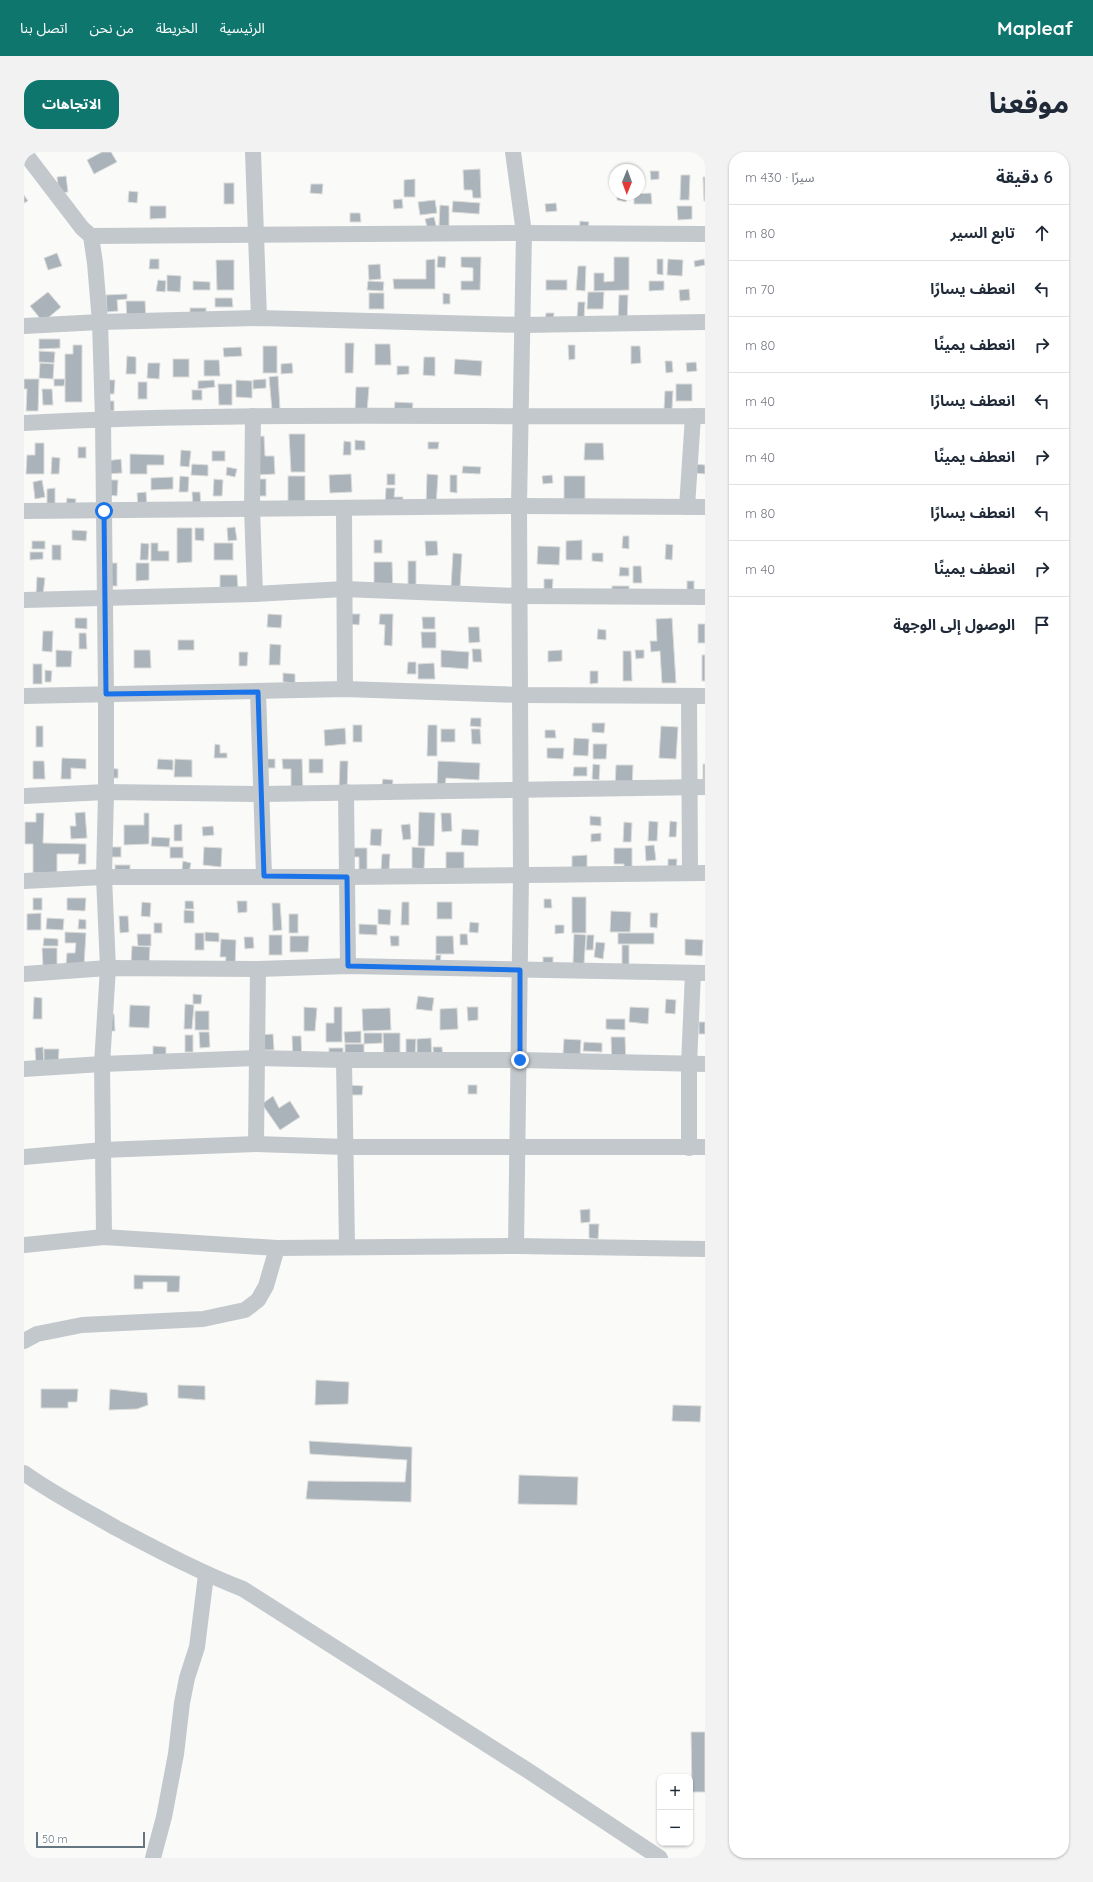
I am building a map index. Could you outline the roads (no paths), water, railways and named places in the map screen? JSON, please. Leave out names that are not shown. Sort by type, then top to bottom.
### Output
[{"type":"street","points":[[253,152],[259,318]]},
{"type":"street","points":[[513,152],[524,233],[519,506],[521,876],[520,1060],[516,1246]]},
{"type":"street","points":[[25,153],[82,228],[91,236],[100,322],[103,419],[106,694],[104,877],[108,968],[102,1064],[104,1236]]},
{"type":"street","points":[[91,236],[524,233],[705,234]]},
{"type":"street","points":[[24,326],[100,322],[259,318],[523,325],[705,322]]},
{"type":"street","points":[[253,416],[252,508],[255,594]]},
{"type":"street","points":[[24,423],[103,419],[253,416],[699,416],[688,506]]},
{"type":"street","points":[[24,511],[519,506],[705,507]]},
{"type":"street","points":[[344,508],[345,689]]},
{"type":"street","points":[[24,600],[255,594],[344,589],[519,596],[705,597]]},
{"type":"street","points":[[24,696],[345,689],[521,695],[697,697],[698,787],[698,872],[521,876],[104,877],[24,881]]},
{"type":"street","points":[[258,692],[264,876]]},
{"type":"street","points":[[24,796],[106,792],[262,794],[698,787]]},
{"type":"street","points":[[346,792],[348,966]]},
{"type":"street","points":[[24,974],[108,968],[258,970],[348,966],[699,973],[697,1148],[346,1147],[256,1144],[103,1150],[24,1157]]},
{"type":"street","points":[[256,1144],[258,970]]},
{"type":"street","points":[[24,1069],[102,1064],[257,1058],[344,1060],[520,1060],[697,1064]]},
{"type":"street","points":[[344,1060],[347,1246]]},
{"type":"street","points":[[24,1245],[104,1236],[278,1248],[347,1246],[516,1246],[705,1249]]},
{"type":"street","points":[[24,1341],[37,1334],[82,1325],[202,1319],[245,1310],[258,1300],[266,1286],[278,1248]]},
{"type":"street","points":[[24,1473],[55,1494],[206,1575],[243,1589],[528,1770],[660,1858]]},
{"type":"street","points":[[153,1858],[164,1817],[176,1754],[183,1697],[197,1647],[206,1575]]}]
